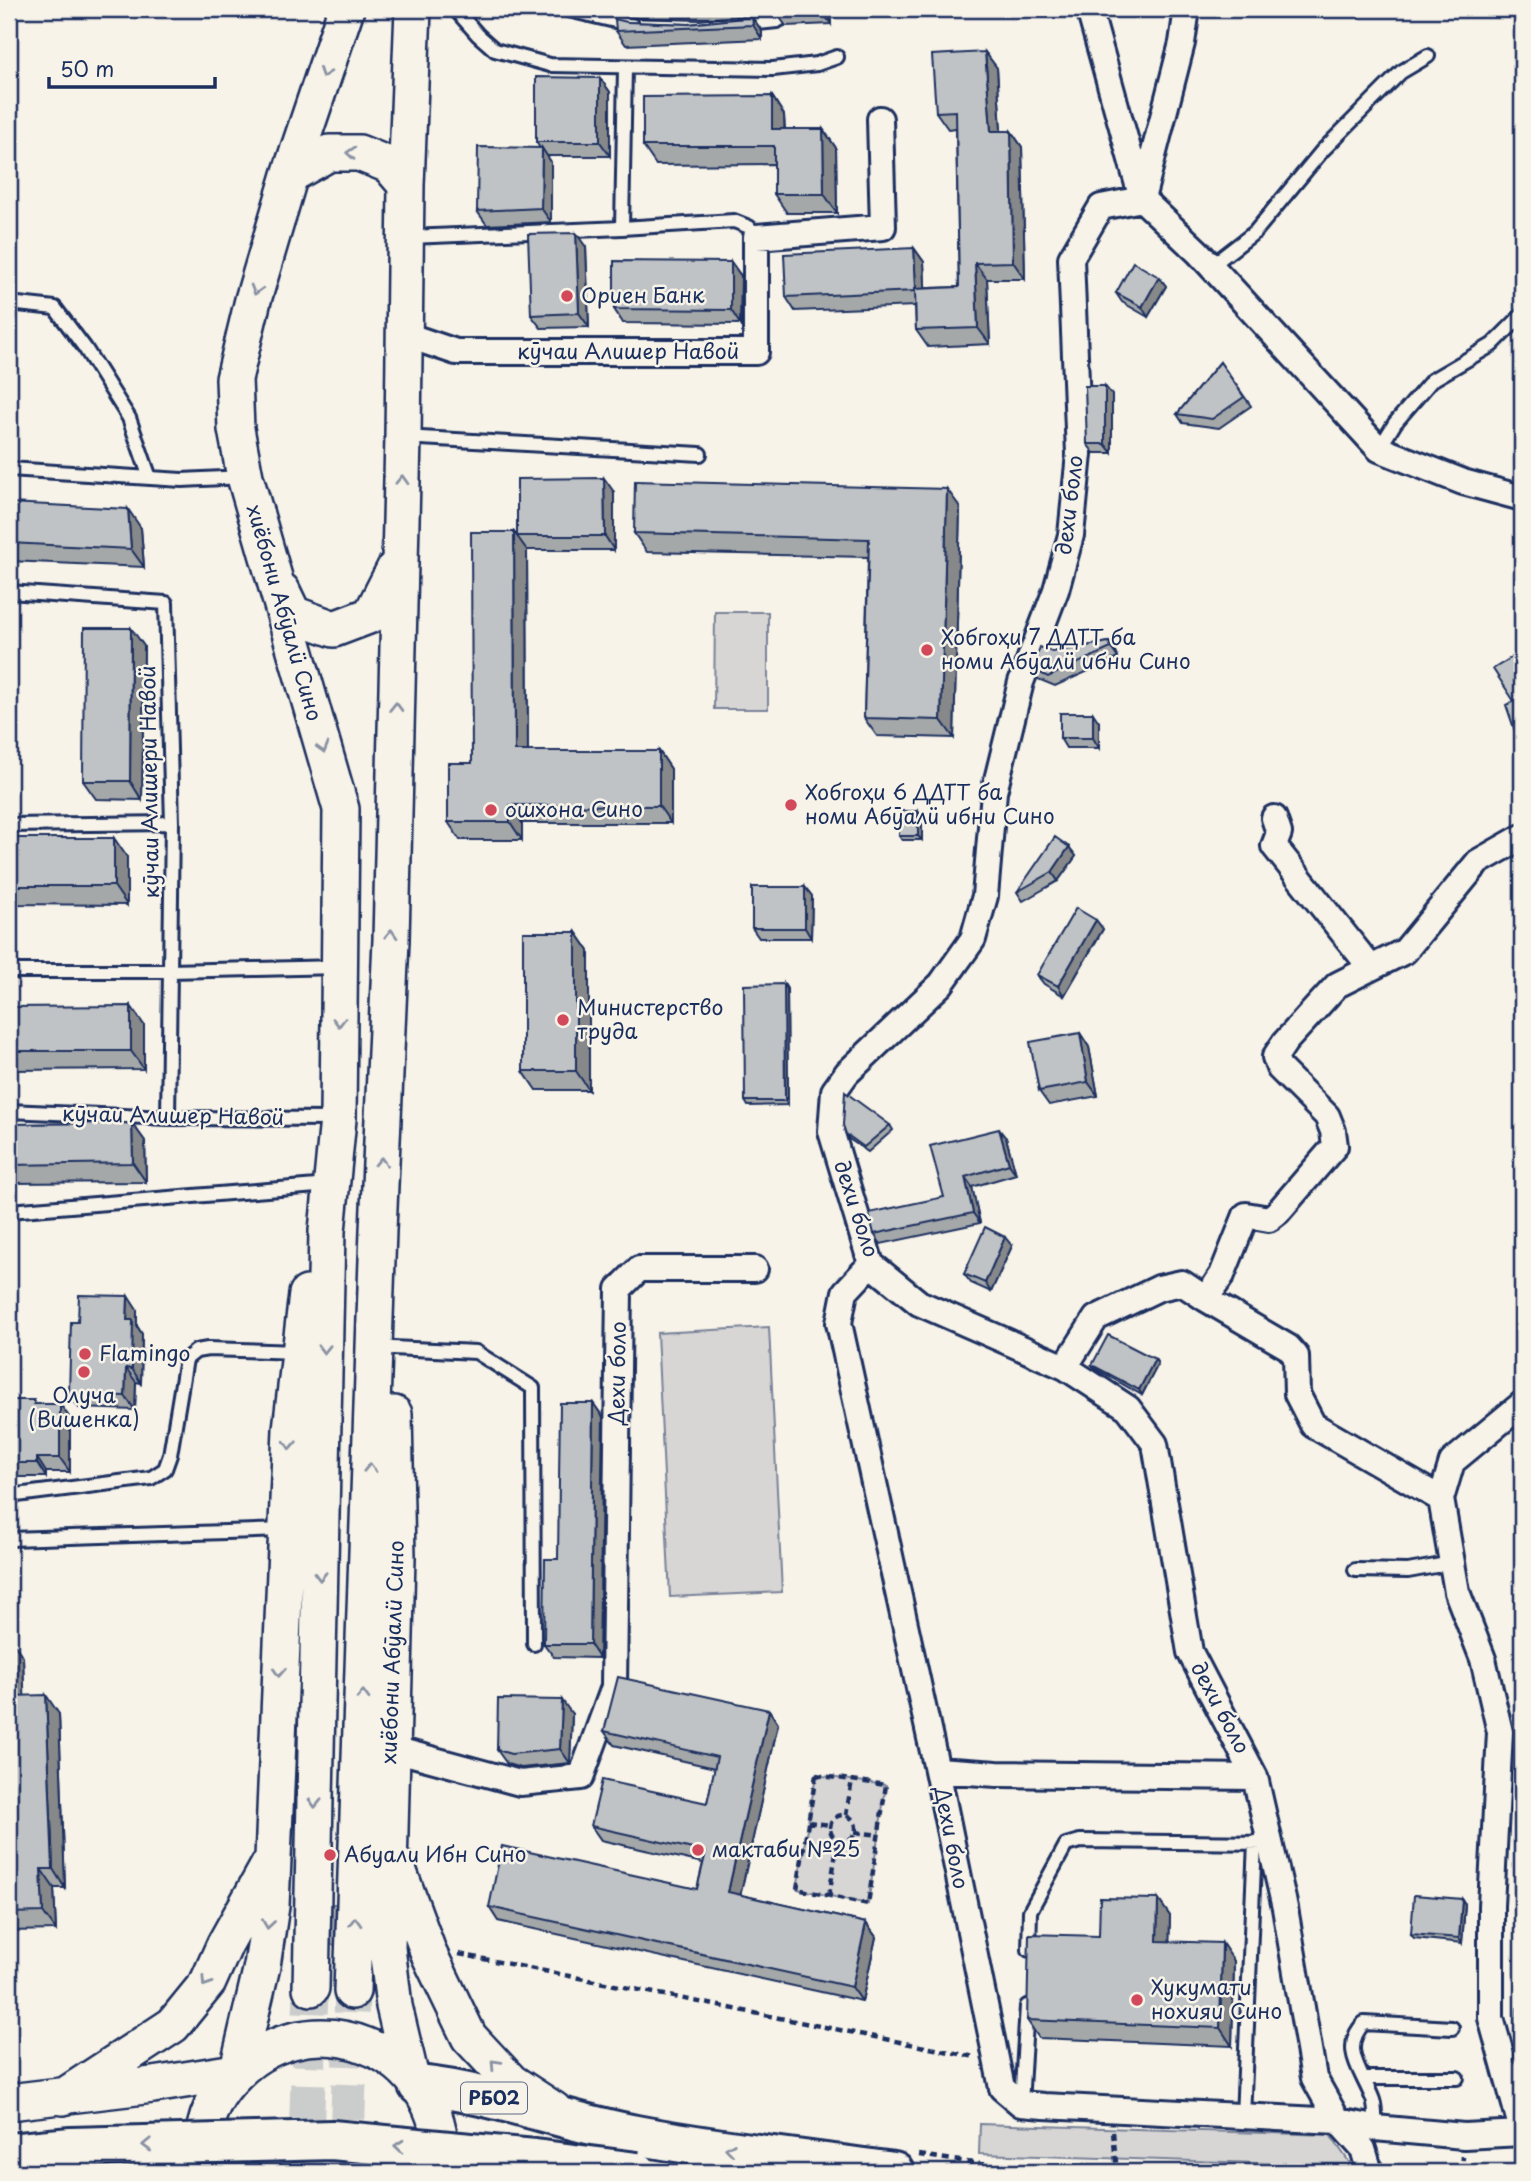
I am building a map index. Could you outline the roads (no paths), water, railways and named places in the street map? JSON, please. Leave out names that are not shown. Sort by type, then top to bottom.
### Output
[{"type":"highway","name":"РБ02","points":[[414,2079],[494,2098],[568,2120],[638,2135],[901,2163]]},
{"type":"highway","points":[[9,2153],[71,2147],[332,2140],[535,2159],[637,2172]]},
{"type":"main road","name":"хиёбони Абӯалӣ Сино","points":[[312,1988],[327,1231],[338,1119],[341,809],[245,477],[236,429],[234,379],[253,300],[290,175],[346,9]]},
{"type":"main road","name":"хиёбони Абӯалӣ Сино","points":[[352,1990],[378,1230],[391,940],[406,185],[413,9]]},
{"type":"main road","points":[[290,175],[329,153],[359,153],[389,165],[406,185]]},
{"type":"main road","points":[[274,576],[293,614],[334,629],[371,615],[399,559]]},
{"type":"main road","name":"хиёбони Абӯалӣ Сино","points":[[378,1230],[391,1305],[397,1557],[390,1748],[387,1959],[394,2006],[414,2079]]},
{"type":"main road","name":"хиёбони Абӯалӣ Сино","points":[[237,2071],[262,1966],[271,1906],[291,1429],[298,1352],[309,1279],[317,1250],[327,1231]]},
{"type":"main road","points":[[389,1846],[429,1954],[469,2037],[511,2082],[568,2120]]},
{"type":"main road","points":[[63,2096],[173,2025],[208,1982],[225,1944],[274,1858]]},
{"type":"main road","points":[[203,2172],[201,2157],[205,2126],[216,2097],[237,2071],[264,2050],[294,2039],[325,2036],[356,2041],[385,2054],[414,2079],[435,2116],[442,2150],[440,2172]]},
{"type":"main road","points":[[9,2102],[237,2071]]},
{"type":"street","points":[[1089,9],[1142,199],[1211,266],[1380,449],[1463,482],[1522,498]]},
{"type":"street","points":[[1142,199],[1182,43],[1187,9]]},
{"type":"street","points":[[756,237],[883,227],[880,119]]},
{"type":"street","name":"дехи боло","points":[[1142,199],[1101,207],[1071,258],[1079,454],[1070,535],[1056,590],[1021,682],[994,792],[985,896],[973,939],[941,984],[847,1073],[834,1091],[831,1131],[871,1264],[919,1303],[1065,1367],[1128,1408],[1155,1444],[1190,1651],[1255,1777],[1263,1843],[1285,1908],[1314,2078],[1338,2121],[1363,2149],[1370,2172]]},
{"type":"street","name":"кӯчаи Алишер Навоӣ","points":[[403,334],[456,352],[756,352],[756,237]]},
{"type":"street","points":[[1274,818],[1279,833],[1274,846],[1371,968]]},
{"type":"street","points":[[1206,1299],[1222,1275],[1246,1215],[1269,1219],[1335,1146],[1327,1116],[1279,1068],[1275,1057],[1285,1042],[1337,985],[1405,951],[1478,862],[1522,837]]},
{"type":"street","name":"Дехи боло","points":[[871,1264],[845,1292],[839,1322],[937,1770],[1002,2088],[1021,2104]]},
{"type":"street","name":"Дехи боло","points":[[390,1748],[520,1783],[581,1777],[614,1687],[619,1289],[639,1269],[755,1269]]},
{"type":"street","points":[[1065,1367],[1096,1318],[1159,1288],[1182,1283],[1288,1346],[1296,1356],[1297,1394],[1312,1425],[1441,1499]]},
{"type":"street","points":[[1021,2104],[1338,2121],[1375,2128],[1464,2136],[1522,2131],[1491,2018],[1491,1906],[1500,1732],[1483,1659],[1457,1592],[1441,1499],[1452,1462],[1522,1404]]},
{"type":"street","points":[[937,1770],[997,1774],[1255,1777]]},
{"type":"lane","points":[[455,9],[495,50],[550,65],[774,69],[817,64],[837,57]]},
{"type":"lane","points":[[564,9],[637,27],[649,27]]},
{"type":"lane","points":[[725,26],[778,20],[799,9]]},
{"type":"lane","points":[[1211,266],[1255,232],[1322,151],[1401,72],[1428,56]]},
{"type":"lane","points":[[622,228],[625,68]]},
{"type":"lane","points":[[405,237],[734,221],[748,227],[756,237]]},
{"type":"lane","points":[[9,303],[55,308],[85,348],[129,418],[150,478]]},
{"type":"lane","points":[[1380,449],[1395,423],[1432,380],[1492,345],[1522,315]]},
{"type":"lane","points":[[403,437],[700,454]]},
{"type":"lane","points":[[9,469],[182,480],[245,477]]},
{"type":"lane","name":"кӯчаи Алишери Навоӣ","points":[[9,592],[166,603],[172,823],[168,1118]]},
{"type":"lane","points":[[9,825],[172,823]]},
{"type":"lane","points":[[9,971],[339,967]]},
{"type":"lane","name":"кӯчаи Алишер Навоӣ","points":[[9,1111],[168,1118],[338,1119]]},
{"type":"lane","points":[[9,1211],[330,1185]]},
{"type":"lane","points":[[392,1348],[476,1352],[533,1388],[534,1644]]},
{"type":"lane","points":[[9,1496],[152,1478],[165,1469],[170,1455],[186,1359],[195,1351],[208,1349],[298,1352]]},
{"type":"lane","points":[[9,1539],[286,1530]]},
{"type":"lane","points":[[1354,1570],[1408,1571],[1452,1563]]},
{"type":"lane","points":[[1028,1966],[1030,1911],[1066,1845],[1080,1841],[1263,1843],[1243,2117]]},
{"type":"lane","points":[[1021,2104],[1027,1993]]},
{"type":"lane","points":[[1375,2128],[1375,2104],[1351,2050],[1354,2034],[1364,2023],[1452,2028]]},
{"type":"lane","points":[[1364,2078],[1457,2078]]},
{"type":"tunnel","points":[[305,2172],[311,1988]]},
{"type":"tunnel","points":[[346,2172],[352,1991]]},
{"type":"place","name":"Ориен Банк","points":[[567,296]]},
{"type":"place","name":"Хобгоҳи 7 ДДТТ ба номи Абӯалӣ ибни Сино","points":[[927,650]]},
{"type":"place","name":"Хобгоҳи 6 ДДТТ ба номи Абӯалӣ ибни Сино","points":[[791,805]]},
{"type":"place","name":"ошхона Сино","points":[[491,810]]},
{"type":"place","name":"Министерство труда","points":[[563,1020]]},
{"type":"place","name":"Flamingo","points":[[85,1354]]},
{"type":"place","name":"Олуча (Вишенка)","points":[[84,1372]]},
{"type":"place","name":"мактаби №25","points":[[698,1850]]},
{"type":"place","name":"Абуали Ибн Сино","points":[[330,1855]]},
{"type":"place","name":"Хукумати нохияи Сино","points":[[1137,2000]]}]
